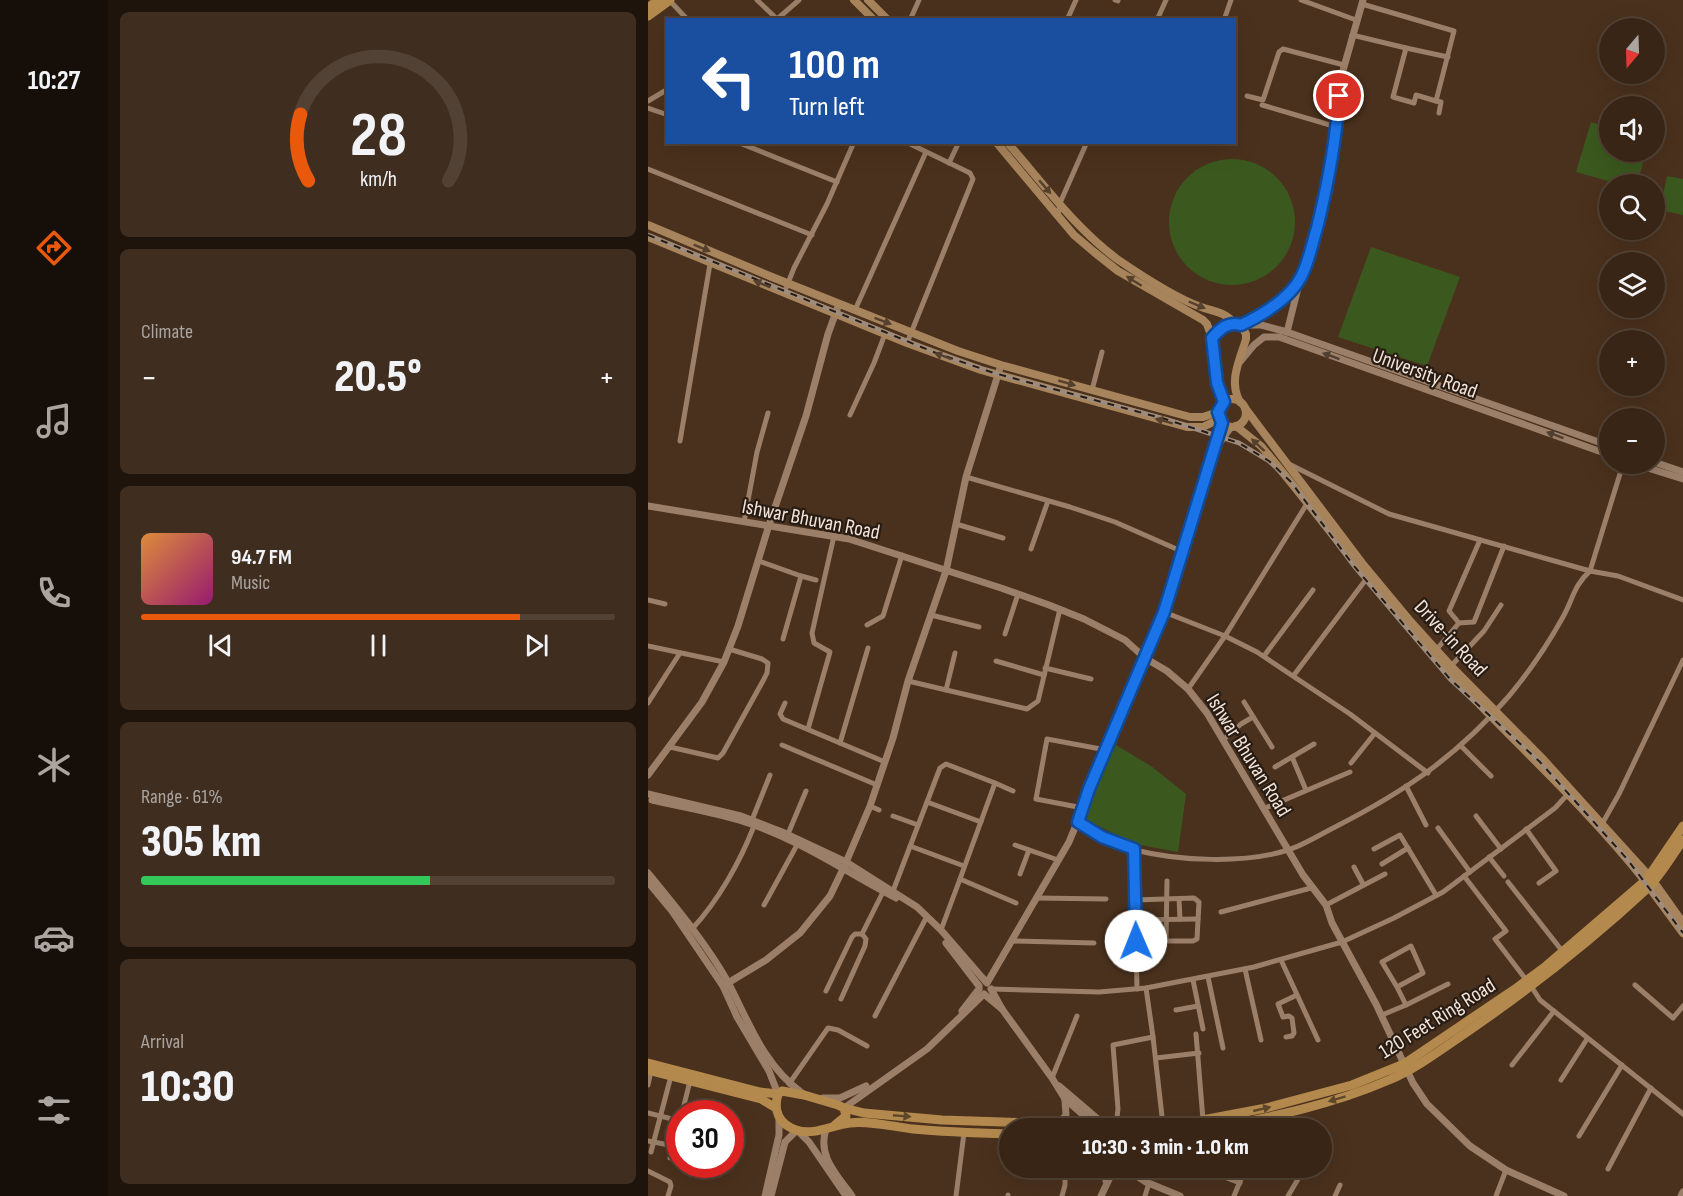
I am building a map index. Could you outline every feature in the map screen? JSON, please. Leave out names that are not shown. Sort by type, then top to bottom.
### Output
[{"type":"main road","points":[[648,8],[658,0]]},
{"type":"main road","points":[[648,16],[669,0]]},
{"type":"main road","points":[[854,0],[872,18]]},
{"type":"main road","points":[[868,0],[886,18]]},
{"type":"main road","points":[[648,225],[788,284],[1001,365],[1190,417],[1220,418],[1234,426],[1245,417],[1242,405],[1233,388],[1246,339],[1237,323],[1223,314],[1197,306],[1179,296],[1119,260],[1097,243],[1007,145]]},
{"type":"main road","points":[[648,237],[907,343],[998,375],[1187,427],[1203,428],[1220,418],[1224,402],[1217,383],[1212,338],[1207,324],[1118,271],[1074,235],[1007,145]]},
{"type":"main road","points":[[1212,338],[1220,330],[1237,323]]},
{"type":"main road","points":[[1224,402],[1232,399],[1242,405]]},
{"type":"main road","name":"Drive-in Road","points":[[1242,405],[1362,563],[1436,650],[1649,882]]},
{"type":"main road","name":"Drive-in Road","points":[[1234,426],[1261,446],[1407,626],[1493,713],[1542,758],[1602,824],[1683,923]]},
{"type":"main road","name":"120 Feet Ring Road","points":[[1529,983],[1563,952],[1649,882],[1683,826]]},
{"type":"main road","name":"120 Feet Ring Road","points":[[1264,1118],[1366,1090],[1405,1067],[1438,1042],[1529,983],[1649,882],[1683,840]]},
{"type":"main road","points":[[1649,882],[1683,933]]},
{"type":"main road","name":"120 Feet Ring Road","points":[[1212,1118],[1306,1098],[1405,1067]]},
{"type":"main road","points":[[649,1068],[760,1092],[778,1094],[782,1091],[804,1095],[864,1113],[999,1123]]},
{"type":"main road","points":[[649,1068],[671,1076],[761,1099],[776,1108]]},
{"type":"main road","points":[[778,1094],[776,1108],[779,1119],[797,1130],[812,1132],[853,1122],[964,1133],[999,1134]]},
{"type":"main road","points":[[830,1127],[846,1116],[844,1108]]},
{"type":"street","points":[[669,0],[686,18]]},
{"type":"street","points":[[757,0],[775,18]]},
{"type":"street","points":[[777,18],[799,0]]},
{"type":"street","points":[[911,18],[919,0]]},
{"type":"street","points":[[1068,18],[1076,0]]},
{"type":"street","points":[[1158,18],[1166,0]]},
{"type":"street","points":[[1225,18],[1231,0]]},
{"type":"street","points":[[1301,0],[1356,20]]},
{"type":"street","points":[[1287,332],[1301,278],[1310,255],[1337,127],[1344,65],[1363,2],[1455,31],[1436,101]]},
{"type":"street","points":[[1352,35],[1448,57]]},
{"type":"street","points":[[1406,48],[1393,97],[1413,105],[1416,95],[1441,102],[1439,113]]},
{"type":"street","points":[[1247,96],[1263,100],[1279,52],[1283,49],[1344,65]]},
{"type":"street","points":[[648,101],[666,90]]},
{"type":"street","points":[[1262,105],[1337,127]]},
{"type":"street","points":[[648,108],[666,114]]},
{"type":"street","points":[[742,144],[837,182]]},
{"type":"street","points":[[784,293],[854,144]]},
{"type":"street","points":[[907,343],[973,176],[910,144]]},
{"type":"street","points":[[950,163],[958,144]]},
{"type":"street","points":[[1058,216],[1060,203],[1086,144]]},
{"type":"street","points":[[855,310],[926,152]]},
{"type":"street","points":[[648,169],[812,235]]},
{"type":"street","points":[[680,441],[710,264]]},
{"type":"street","points":[[1237,323],[1257,317],[1273,306],[1301,278]]},
{"type":"street","points":[[648,775],[702,702],[724,662],[806,416],[839,304]]},
{"type":"street","name":"University Road","points":[[1237,323],[1261,325],[1287,332],[1599,442]]},
{"type":"street","points":[[850,415],[885,334]]},
{"type":"street","name":"University Road","points":[[1239,363],[1264,337],[1280,337],[1599,451]]},
{"type":"street","points":[[1092,390],[1102,352]]},
{"type":"street","points":[[726,985],[765,960],[800,933],[830,896],[845,865],[870,806],[908,681],[946,571],[966,477],[1001,365]]},
{"type":"street","points":[[744,522],[757,452],[768,413]]},
{"type":"street","points":[[814,1098],[840,1098],[862,1089],[924,1046],[984,987],[1012,941],[1078,822],[1164,612],[1220,418]]},
{"type":"street","points":[[1211,455],[1234,426]]},
{"type":"street","points":[[1285,462],[1389,514],[1590,571],[1618,576],[1683,600]]},
{"type":"street","points":[[1665,466],[1683,472]]},
{"type":"street","points":[[1665,473],[1683,479]]},
{"type":"street","points":[[1078,822],[1102,837],[1134,849],[1196,859],[1251,857],[1288,850],[1357,815],[1428,773],[1461,746],[1493,713],[1526,674],[1563,617],[1579,581],[1590,571],[1620,474]]},
{"type":"street","points":[[966,477],[1115,522],[1181,551]]},
{"type":"street","points":[[1030,549],[1048,501]]},
{"type":"street","points":[[1188,689],[1225,636],[1308,502]]},
{"type":"street","name":"Ishwar Bhuvan Road","points":[[648,506],[834,536],[902,555],[1084,619],[1125,640],[1145,658],[1167,671],[1188,689],[1207,713],[1311,888],[1326,905],[1332,923],[1382,1015],[1413,1083],[1427,1104],[1470,1146],[1506,1170],[1551,1193],[1564,1196]]},
{"type":"street","points":[[956,524],[1003,538]]},
{"type":"street","points":[[808,729],[830,652],[814,643],[812,633],[834,536]]},
{"type":"street","points":[[1459,623],[1449,611],[1480,540]]},
{"type":"street","points":[[1436,650],[1459,623],[1474,622],[1504,546]]},
{"type":"street","points":[[867,625],[884,616],[902,555]]},
{"type":"street","points":[[759,561],[816,580]]},
{"type":"street","points":[[783,639],[801,576]]},
{"type":"street","points":[[1294,675],[1367,578]]},
{"type":"street","points":[[1264,656],[1313,590]]},
{"type":"street","points":[[1005,634],[1018,594]]},
{"type":"street","points":[[648,600],[665,604]]},
{"type":"street","points":[[1451,666],[1484,631],[1501,605]]},
{"type":"street","points":[[908,681],[1027,709],[1038,701],[1060,609]]},
{"type":"street","points":[[1164,612],[1225,636],[1264,656],[1294,675],[1428,773]]},
{"type":"street","points":[[931,615],[979,627]]},
{"type":"street","points":[[648,646],[724,662]]},
{"type":"street","points":[[840,743],[868,648]]},
{"type":"street","points":[[670,747],[718,758],[723,753],[764,679],[768,667],[768,663],[762,659],[729,649]]},
{"type":"street","points":[[648,703],[680,653]]},
{"type":"street","points":[[946,690],[955,654]]},
{"type":"street","points":[[1602,824],[1619,794],[1683,660]]},
{"type":"street","points":[[996,661],[1044,675]]},
{"type":"street","points":[[1045,668],[1091,679]]},
{"type":"street","points":[[1244,702],[1272,747]]},
{"type":"street","points":[[785,703],[781,717],[885,762]]},
{"type":"street","points":[[1223,740],[1253,717]]},
{"type":"street","points":[[1351,763],[1375,733]]},
{"type":"street","points":[[1083,808],[1036,799],[1047,739],[1106,750]]},
{"type":"street","points":[[1275,767],[1314,744]]},
{"type":"street","points":[[782,745],[877,785]]},
{"type":"street","points":[[1461,746],[1491,776]]},
{"type":"street","points":[[1292,758],[1306,790]]},
{"type":"street","points":[[892,891],[943,765],[946,764],[1014,791]]},
{"type":"street","points":[[1263,809],[1350,772]]},
{"type":"street","points":[[692,929],[704,916],[720,891],[749,839],[770,775]]},
{"type":"street","points":[[942,930],[995,783]]},
{"type":"street","points":[[1406,786],[1426,825]]},
{"type":"street","points":[[788,834],[806,791]]},
{"type":"street","points":[[648,794],[741,816],[797,845],[845,865],[883,892],[914,910],[937,932],[984,987],[1085,1118]]},
{"type":"street","points":[[844,1108],[927,1049],[984,987],[1099,992],[1146,988],[1245,969],[1342,942],[1436,895],[1555,808],[1568,794]]},
{"type":"street","points":[[648,799],[753,823],[788,834],[892,891],[917,907],[942,930],[984,987]]},
{"type":"street","points":[[927,802],[981,822]]},
{"type":"street","points":[[870,806],[879,810]]},
{"type":"street","points":[[893,816],[918,825]]},
{"type":"street","points":[[1476,816],[1501,849]]},
{"type":"street","points":[[1438,828],[1470,872]]},
{"type":"street","points":[[1527,829],[1556,871],[1539,883]]},
{"type":"street","points":[[1374,849],[1400,835],[1436,895]]},
{"type":"street","points":[[764,906],[797,845]]},
{"type":"street","points":[[1015,845],[1058,860]]},
{"type":"street","points":[[910,846],[964,866]]},
{"type":"street","points":[[1382,864],[1408,848]]},
{"type":"street","points":[[1134,849],[1137,989]]},
{"type":"street","points":[[1020,874],[1029,850]]},
{"type":"street","points":[[1489,857],[1504,876]]},
{"type":"street","points":[[1354,867],[1363,884]]},
{"type":"street","points":[[648,873],[692,929],[773,1068],[804,1095]]},
{"type":"street","points":[[1326,905],[1385,874]]},
{"type":"street","points":[[1464,876],[1506,931],[1495,939],[1540,1000],[1683,1114]]},
{"type":"street","points":[[960,879],[1016,903]]},
{"type":"street","points":[[1166,941],[1167,881]]},
{"type":"street","points":[[648,882],[672,910],[726,985],[737,1017],[769,1071],[778,1094]]},
{"type":"street","points":[[1508,882],[1563,952]]},
{"type":"street","points":[[1221,912],[1311,888]]},
{"type":"street","points":[[862,934],[883,892]]},
{"type":"street","points":[[1036,898],[1106,899]]},
{"type":"street","points":[[1179,898],[1180,919]]},
{"type":"street","points":[[1135,900],[1194,898],[1199,902],[1197,939],[1193,941],[1136,941]]},
{"type":"street","points":[[1136,920],[1198,919]]},
{"type":"street","points":[[875,1016],[925,920]]},
{"type":"street","points":[[825,991],[852,937],[855,934],[862,934]]},
{"type":"street","points":[[842,999],[865,946],[866,939],[862,934]]},
{"type":"street","points":[[1012,941],[1094,943]]},
{"type":"street","points":[[1396,987],[1424,973],[1411,946],[1382,962],[1406,1005]]},
{"type":"street","points":[[1281,960],[1318,1040]]},
{"type":"street","points":[[1245,969],[1261,1040]]},
{"type":"street","points":[[1208,977],[1223,1048]]},
{"type":"street","points":[[1193,980],[1203,1029]]},
{"type":"street","points":[[1382,1015],[1449,984]]},
{"type":"street","points":[[1635,985],[1673,1018],[1683,1006]]},
{"type":"street","points":[[1146,988],[1162,1118]]},
{"type":"street","points":[[1286,1037],[1294,1033],[1292,1018],[1283,1017],[1278,1005],[1297,995]]},
{"type":"street","points":[[1176,1010],[1198,1006]]},
{"type":"street","points":[[1512,1065],[1554,1011]]},
{"type":"street","points":[[1077,1016],[1054,1080],[1065,1099],[1084,1118]]},
{"type":"street","points":[[789,1084],[828,1028],[838,1030],[867,1046]]},
{"type":"street","points":[[1196,1034],[1203,1118]]},
{"type":"street","points":[[1118,1118],[1113,1045],[1153,1037]]},
{"type":"street","points":[[1561,1080],[1587,1039]]},
{"type":"street","points":[[1156,1058],[1198,1053]]},
{"type":"street","points":[[1579,1136],[1622,1065]]},
{"type":"street","points":[[648,1085],[649,1068]]},
{"type":"street","points":[[651,1152],[651,1141],[661,1116],[671,1076]]},
{"type":"street","points":[[685,1100],[690,1081]]},
{"type":"street","points":[[1608,1169],[1651,1088]]},
{"type":"street","points":[[864,1113],[859,1104],[865,1092]]},
{"type":"street","points":[[1063,1118],[1066,1115],[1065,1099]]},
{"type":"street","points":[[648,1113],[666,1118]]},
{"type":"street","points":[[765,1196],[779,1135],[779,1119]]},
{"type":"street","points":[[830,1127],[822,1139],[823,1149],[830,1164],[852,1196]]},
{"type":"street","points":[[771,1196],[785,1142],[797,1130],[809,1142],[846,1196]]},
{"type":"street","points":[[956,1196],[964,1133]]},
{"type":"street","points":[[651,1141],[666,1144]]},
{"type":"street","points":[[1496,1196],[1506,1170]]},
{"type":"street","points":[[648,1171],[670,1182],[668,1196]]},
{"type":"street","points":[[1062,1196],[1065,1178]]},
{"type":"street","points":[[1106,1178],[1106,1184]]},
{"type":"street","points":[[1101,1196],[1109,1178]]},
{"type":"street","points":[[1140,1178],[1180,1196]]},
{"type":"street","points":[[1145,1178],[1148,1183],[1145,1196]]},
{"type":"street","points":[[1227,1178],[1240,1183]]},
{"type":"street","points":[[1234,1196],[1242,1178]]},
{"type":"street","points":[[1288,1196],[1298,1178]]},
{"type":"street","points":[[1335,1196],[1340,1185]]},
{"type":"street","points":[[1681,1196],[1683,1192]]},
{"type":"green space","points":[[1591,122],[1599,125],[1599,162],[1643,162],[1640,174],[1599,174],[1599,178],[1576,172]]},
{"type":"green space","points":[[1232,159],[1256,164],[1276,178],[1290,198],[1295,222],[1290,246],[1276,266],[1256,280],[1232,285],[1208,280],[1188,266],[1174,246],[1169,222],[1174,198],[1188,178],[1208,164]]},
{"type":"green space","points":[[1667,176],[1683,179],[1683,215],[1665,211]]},
{"type":"green space","points":[[1371,247],[1460,277],[1427,366],[1338,337]]},
{"type":"green space","points":[[1116,745],[1151,766],[1186,794],[1178,852],[1135,844],[1083,818],[1097,781]]},
{"type":"railway","points":[[648,235],[936,353],[994,373],[1165,419],[1239,443],[1269,461],[1291,482],[1354,566],[1450,679],[1540,762],[1627,859],[1683,933]]},
{"type":"route","points":[[1136,941],[1134,849],[1102,837],[1078,822],[1089,789],[1164,612],[1222,423],[1218,412],[1224,402],[1217,383],[1212,338],[1233,322],[1241,325],[1264,313],[1301,278],[1310,255],[1330,167],[1337,127],[1339,96]]}]
